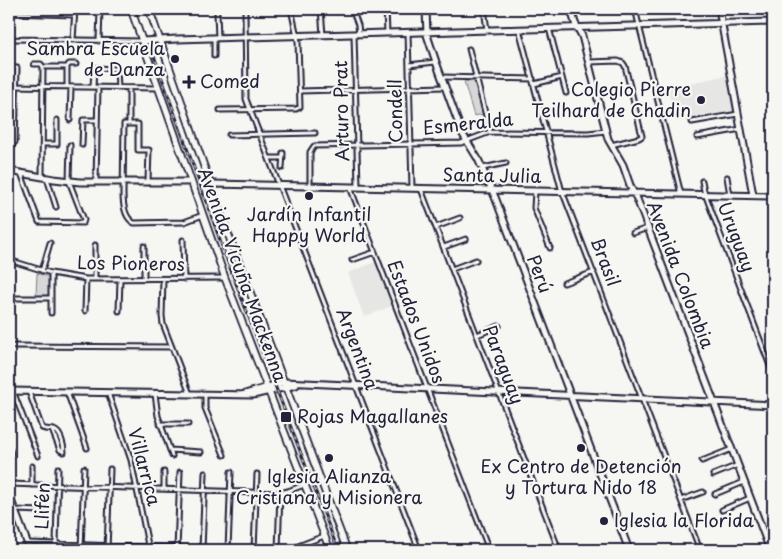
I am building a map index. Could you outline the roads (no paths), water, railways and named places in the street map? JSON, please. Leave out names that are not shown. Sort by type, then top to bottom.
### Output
[{"type":"main road","name":"Avenida Vicuña Mackenna","points":[[131,9],[225,278],[330,550]]},
{"type":"main road","points":[[149,9],[210,184],[347,550]]},
{"type":"street","points":[[73,40],[75,9]]},
{"type":"street","points":[[99,41],[100,9]]},
{"type":"street","points":[[220,110],[299,108],[297,35],[291,9]]},
{"type":"street","points":[[321,9],[322,34]]},
{"type":"street","name":"Arturo Prat","points":[[352,9],[358,24],[355,89],[358,187]]},
{"type":"street","points":[[386,9],[387,32]]},
{"type":"street","name":"Perú","points":[[426,9],[426,31],[460,128],[483,168],[492,190],[629,550]]},
{"type":"street","points":[[484,9],[487,30]]},
{"type":"street","name":"Avenida Colombia","points":[[571,9],[581,33],[611,146],[623,165],[648,228],[770,550]]},
{"type":"street","points":[[634,9],[681,194]]},
{"type":"street","points":[[719,9],[753,195]]},
{"type":"street","points":[[74,15],[11,11],[9,37],[14,39],[142,42],[322,34],[773,22]]},
{"type":"street","name":"Argentina","points":[[245,12],[245,93],[250,110],[419,550]]},
{"type":"street","points":[[214,56],[217,13]]},
{"type":"street","points":[[549,28],[566,93]]},
{"type":"street","name":"Brasil","points":[[519,29],[563,191],[700,550]]},
{"type":"street","name":"Condell","points":[[408,32],[412,189]]},
{"type":"street","points":[[469,49],[490,132]]},
{"type":"street","points":[[409,65],[436,62]]},
{"type":"street","points":[[588,62],[622,62],[625,66],[642,136],[611,146]]},
{"type":"street","points":[[34,64],[41,64],[43,67],[67,67],[70,64],[76,64]]},
{"type":"street","points":[[9,66],[17,68],[15,142],[9,144],[9,166]]},
{"type":"street","points":[[43,67],[44,177],[56,207]]},
{"type":"street","points":[[67,67],[70,120]]},
{"type":"street","points":[[96,182],[97,120],[94,70],[96,68],[117,69],[118,88]]},
{"type":"street","points":[[442,77],[533,79]]},
{"type":"street","points":[[534,84],[562,77]]},
{"type":"street","points":[[9,86],[158,88]]},
{"type":"street","points":[[300,91],[445,87]]},
{"type":"street","points":[[129,88],[129,124]]},
{"type":"street","points":[[692,122],[738,114]]},
{"type":"street","points":[[9,115],[16,115]]},
{"type":"street","points":[[43,144],[57,144],[58,120]]},
{"type":"street","points":[[82,145],[83,120],[97,120]]},
{"type":"street","points":[[148,182],[149,150],[138,150],[138,124],[124,124],[123,203],[129,220],[132,222],[184,222],[203,215]]},
{"type":"street","points":[[697,137],[741,129]]},
{"type":"street","name":"Esmeralda","points":[[310,186],[311,148],[316,146],[461,143],[490,132],[588,133],[606,130]]},
{"type":"street","points":[[229,135],[315,133]]},
{"type":"street","points":[[20,172],[39,222],[84,223],[69,181],[70,145]]},
{"type":"street","points":[[282,168],[283,153]]},
{"type":"street","points":[[269,158],[282,158]]},
{"type":"street","points":[[483,168],[506,163]]},
{"type":"street","points":[[9,170],[69,181],[191,182]]},
{"type":"street","points":[[727,177],[730,195]]},
{"type":"street","name":"Uruguay","points":[[702,182],[773,374]]},
{"type":"street","name":"Santa Julia","points":[[210,184],[773,196]]},
{"type":"street","name":"Estados Unidos","points":[[350,187],[489,550]]},
{"type":"street","name":"Paraguay","points":[[421,189],[559,550]]},
{"type":"street","points":[[536,191],[534,208],[550,248]]},
{"type":"street","points":[[436,227],[460,218]]},
{"type":"street","points":[[633,233],[648,228]]},
{"type":"street","points":[[444,247],[466,239]]},
{"type":"street","points":[[182,240],[184,279]]},
{"type":"street","points":[[42,271],[50,243]]},
{"type":"street","points":[[95,245],[95,280]]},
{"type":"street","points":[[144,246],[144,279]]},
{"type":"street","points":[[352,260],[375,252]]},
{"type":"street","name":"Los Pioneros","points":[[9,260],[42,271],[95,280],[225,278]]},
{"type":"street","points":[[452,269],[476,260]]},
{"type":"street","points":[[564,283],[594,272]]},
{"type":"street","points":[[50,313],[51,273]]},
{"type":"street","points":[[85,311],[86,279]]},
{"type":"street","points":[[119,311],[120,279]]},
{"type":"street","points":[[163,279],[162,321],[190,394]]},
{"type":"street","points":[[9,298],[51,298]]},
{"type":"street","points":[[477,334],[499,326]]},
{"type":"street","points":[[12,346],[172,347]]},
{"type":"street","points":[[38,456],[11,391],[242,395],[268,390],[285,384],[304,384],[773,405]]},
{"type":"street","points":[[28,392],[42,428],[52,430],[58,432],[65,449],[64,452],[60,450],[52,430]]},
{"type":"street","points":[[67,392],[87,448]]},
{"type":"street","name":"Villarrica","points":[[108,392],[130,456],[149,549]]},
{"type":"street","points":[[156,393],[156,408],[160,424],[172,456]]},
{"type":"street","points":[[205,394],[205,408],[224,455]]},
{"type":"street","points":[[160,424],[188,424]]},
{"type":"street","points":[[9,447],[12,454]]},
{"type":"street","points":[[702,461],[732,449]]},
{"type":"street","points":[[170,450],[201,452]]},
{"type":"street","points":[[713,475],[738,465]]},
{"type":"street","points":[[32,466],[32,485]]},
{"type":"street","name":"Llifén","points":[[56,544],[58,468]]},
{"type":"street","points":[[81,550],[84,468]]},
{"type":"street","points":[[107,548],[110,469]]},
{"type":"street","points":[[164,472],[164,489]]},
{"type":"street","points":[[177,549],[180,472]]},
{"type":"street","points":[[228,550],[231,472]]},
{"type":"street","points":[[202,550],[205,473]]},
{"type":"street","points":[[254,550],[256,474]]},
{"type":"street","points":[[715,494],[744,482]]},
{"type":"street","points":[[9,484],[280,493],[305,485]]},
{"type":"street","points":[[681,500],[702,492]]},
{"type":"street","points":[[278,550],[280,493]]},
{"type":"street","points":[[9,495],[30,550]]},
{"type":"street","points":[[722,510],[750,498]]},
{"type":"street","points":[[15,510],[42,511]]},
{"type":"street","points":[[288,550],[324,536]]},
{"type":"street","points":[[28,544],[82,545],[107,548],[242,550]]},
{"type":"street","points":[[66,545],[66,550]]},
{"type":"railway","points":[[153,53],[227,260],[338,550]]},
{"type":"place","name":"Sambra Escuela de Danza","points":[[175,59]]},
{"type":"place","name":"Comed","points":[[189,82]]},
{"type":"place","name":"Colegio Pierre Teilhard de Chadin","points":[[701,100]]},
{"type":"place","name":"Jardín Infantil Happy World","points":[[309,196]]},
{"type":"place","name":"Rojas Magallanes","points":[[286,417]]},
{"type":"place","name":"Ex Centro de Detención y Tortura Nido 18","points":[[581,448]]},
{"type":"place","name":"Iglesia Alianza Cristiana y Misionera","points":[[329,458]]},
{"type":"place","name":"Iglesia la Florida","points":[[604,521]]}]
